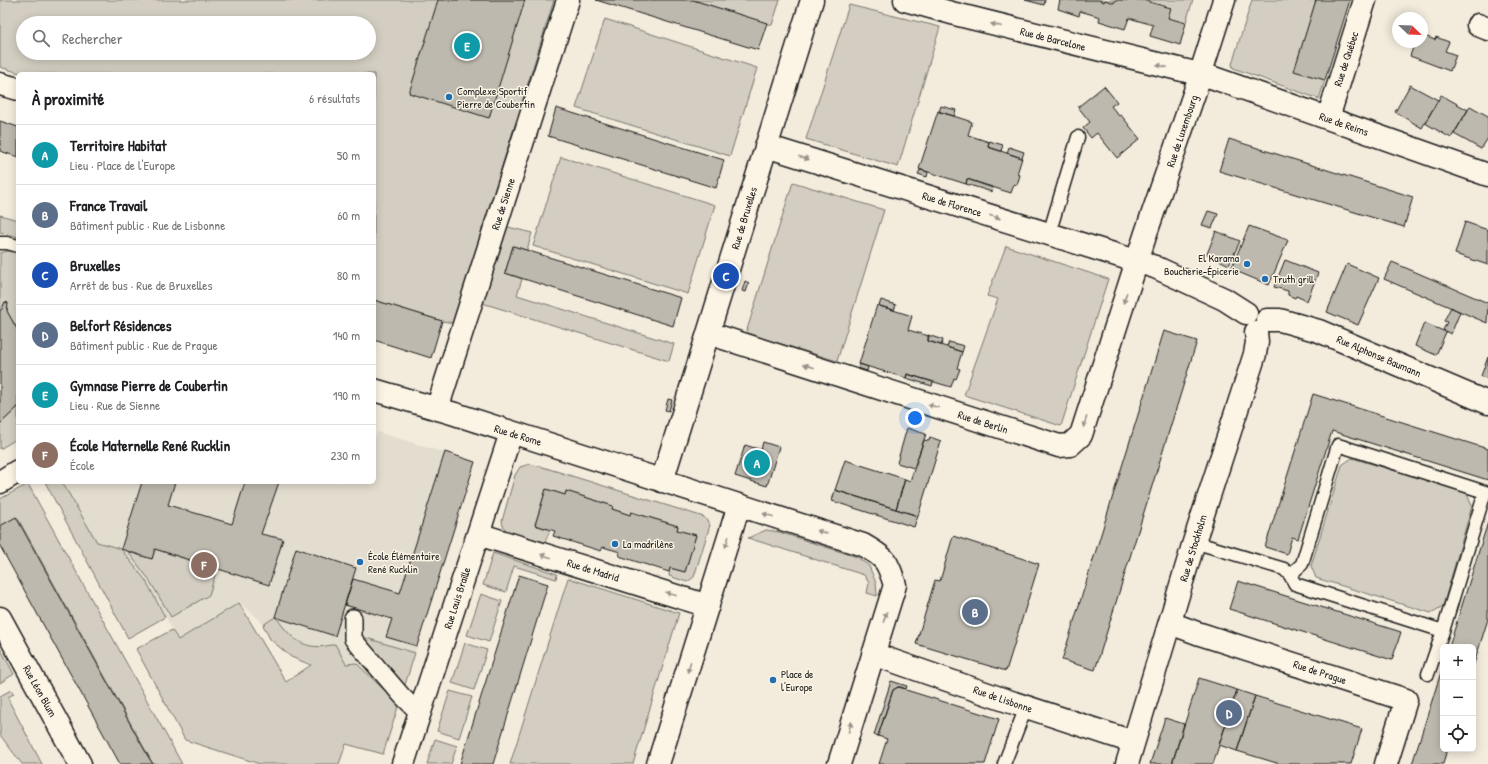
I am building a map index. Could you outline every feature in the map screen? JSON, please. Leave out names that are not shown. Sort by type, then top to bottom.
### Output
[{"type":"street","name":"Rue de Sienne","points":[[438,409],[568,0]]},
{"type":"street","name":"Rue de Bruxelles","points":[[662,481],[812,0]]},
{"type":"street","name":"Rue de Barcelone","points":[[905,0],[962,16],[1200,76]]},
{"type":"street","name":"Rue de Luxembourg","points":[[1137,261],[1200,76],[1224,0]]},
{"type":"street","name":"Rue de Québec","points":[[1328,118],[1365,0]]},
{"type":"street","name":"Rue de Reims","points":[[1200,76],[1210,77],[1488,175]]},
{"type":"street","points":[[0,84],[16,88]]},
{"type":"street","name":"Rue de Florence","points":[[766,146],[1137,261]]},
{"type":"street","name":"Rue Alphonse Baumann","points":[[1137,261],[1155,267],[1218,296],[1256,322],[1280,320],[1319,331],[1488,403]]},
{"type":"street","name":"Rue de Berlin","points":[[708,333],[1059,446],[1070,445],[1080,435],[1137,261]]},
{"type":"street","name":"Rue de Stockholm","points":[[1126,764],[1194,542],[1255,354],[1257,342],[1256,322]]},
{"type":"street","name":"Rue de Rome","points":[[376,391],[511,432],[662,481]]},
{"type":"street","name":"Rue Louis Braille","points":[[403,764],[511,432]]},
{"type":"street","points":[[0,482],[16,472]]},
{"type":"street","points":[[662,481],[863,545],[879,554],[889,565],[895,585],[839,764]]},
{"type":"street","points":[[658,764],[739,506]]},
{"type":"street","name":"Rue de Madrid","points":[[478,534],[708,606]]},
{"type":"street","name":"Rue Léon Blum","points":[[0,618],[80,764]]},
{"type":"street","points":[[353,618],[353,639],[402,696],[420,714]]},
{"type":"street","name":"Rue de Prague","points":[[1170,623],[1406,700],[1386,764]]},
{"type":"street","name":"Rue de Lisbonne","points":[[873,654],[1133,742]]},
{"type":"lane","points":[[1049,234],[1078,137]]},
{"type":"lane","points":[[0,243],[16,245]]},
{"type":"lane","points":[[1290,575],[1302,564],[1338,444],[1485,492],[1443,631],[1428,674]]},
{"type":"lane","points":[[1194,542],[1284,569],[1290,575],[1295,584],[1443,631]]},
{"type":"lane","points":[[1004,764],[1026,707]]},
{"type":"shaded area","name":"Complexe Sportif Pierre de Coubertin","points":[[0,0],[554,0],[453,323],[376,301],[376,72],[16,72],[0,67]]},
{"type":"shaded area","points":[[693,0],[780,0],[772,25]]},
{"type":"shaded area","points":[[1085,0],[1193,0],[1184,28]]},
{"type":"shaded area","points":[[1252,0],[1316,0],[1295,71],[1325,80],[1319,99],[1233,68],[1232,64]]},
{"type":"shaded area","points":[[849,5],[940,27],[898,167],[806,139]]},
{"type":"shaded area","points":[[605,19],[757,68],[730,156],[576,108]]},
{"type":"shaded area","points":[[561,157],[715,205],[688,294],[533,246]]},
{"type":"shaded area","points":[[793,182],[884,210],[837,361],[746,333]]},
{"type":"shaded area","points":[[0,215],[16,219],[16,236],[0,232]]},
{"type":"shaded area","points":[[508,227],[532,233],[527,250],[513,246],[505,273],[522,279],[517,295],[674,344],[669,361],[479,302],[501,231]]},
{"type":"shaded area","points":[[1006,246],[1108,279],[1061,426],[964,395],[998,299],[987,296]]},
{"type":"shaded area","points":[[12,250],[16,251],[15,326],[7,311],[8,303],[5,302],[0,311],[0,253]]},
{"type":"shaded area","points":[[16,409],[16,439],[0,449],[0,424]]},
{"type":"shaded area","name":"École Élémentaire René Rucklin","points":[[378,432],[475,462],[399,704],[333,666],[291,657],[270,639],[260,620],[241,604],[286,682],[223,722],[146,581],[121,549],[97,542],[63,484],[376,484],[376,436]]},
{"type":"shaded area","points":[[1352,458],[1466,492],[1472,506],[1443,606],[1431,613],[1316,578],[1311,566],[1342,465]]},
{"type":"shaded area","points":[[530,464],[704,517],[710,525],[694,577],[687,582],[669,576],[670,568],[685,572],[696,535],[677,530],[678,526],[631,512],[630,515],[612,509],[613,506],[566,491],[565,495],[546,489],[535,525],[550,530],[545,542],[507,532],[502,521],[515,475],[520,467]]},
{"type":"shaded area","points":[[28,484],[182,764],[153,764],[17,517],[0,526],[0,499]]},
{"type":"shaded area","points":[[46,484],[63,484],[97,542],[121,549],[146,581],[165,617],[128,638]]},
{"type":"shaded area","points":[[766,530],[779,532],[857,557],[869,566],[876,583],[877,596],[867,593],[869,583],[864,575],[748,538]]},
{"type":"shaded area","points":[[155,549],[217,569],[209,595],[171,617],[148,578],[128,552],[152,559]]},
{"type":"shaded area","points":[[493,553],[557,574],[556,579],[514,566],[506,592],[483,585]]},
{"type":"shaded area","points":[[568,578],[679,613],[633,764],[510,764]]},
{"type":"shaded area","points":[[481,594],[502,601],[489,642],[467,635]]},
{"type":"shaded area","points":[[239,603],[286,682],[311,665],[291,657],[270,639],[263,625],[275,617],[290,635],[301,643],[320,647],[335,644],[346,664],[356,663],[399,704],[383,754],[346,744],[339,764],[260,764],[185,740],[136,649],[172,630],[178,640]]},
{"type":"shaded area","points":[[360,636],[415,653],[404,688]]},
{"type":"shaded area","points":[[465,643],[487,650],[474,690],[452,683]]},
{"type":"shaded area","points":[[0,648],[14,674],[0,683]]},
{"type":"shaded area","points":[[11,690],[14,694],[8,697],[10,703],[42,764],[22,764],[0,735],[0,696]]},
{"type":"shaded area","points":[[450,691],[472,697],[459,738],[437,731]]},
{"type":"shaded area","points":[[435,739],[457,746],[451,764],[427,764]]},
{"type":"building","points":[[438,0],[525,0],[489,118],[409,93]]},
{"type":"building","points":[[596,0],[693,0],[767,23],[758,50]]},
{"type":"building","points":[[1025,0],[1045,0],[1044,5]]},
{"type":"building","points":[[1060,0],[1099,0],[1104,2],[1105,0],[1114,3],[1115,0],[1149,0],[1149,2],[1171,8],[1168,18],[1186,23],[1180,45],[1150,36],[1153,25],[1129,18],[1125,29],[1099,21],[1100,17],[1080,11],[1079,16],[1058,9]]},
{"type":"building","points":[[1316,0],[1350,0],[1325,80],[1294,71]]},
{"type":"building","points":[[1428,37],[1435,40],[1436,37],[1449,42],[1445,51],[1456,55],[1450,71],[1410,56],[1413,48],[1428,48]]},
{"type":"building","points":[[1410,85],[1438,100],[1422,128],[1395,112]]},
{"type":"building","points":[[1104,86],[1117,102],[1111,106],[1119,116],[1121,115],[1140,139],[1117,158],[1097,133],[1091,138],[1083,128],[1090,122],[1078,107]]},
{"type":"building","points":[[1441,95],[1468,110],[1451,138],[1425,123]]},
{"type":"building","points":[[941,106],[956,110],[954,116],[939,112]]},
{"type":"building","points":[[1470,106],[1488,116],[1488,138],[1481,149],[1454,134]]},
{"type":"building","points":[[556,108],[724,160],[716,188],[548,136]]},
{"type":"building","points":[[938,111],[972,122],[968,135],[989,142],[988,147],[1022,158],[1017,174],[1020,175],[1017,185],[1014,184],[1011,193],[967,179],[966,184],[919,169]]},
{"type":"building","points":[[0,121],[16,126],[16,156],[0,151]]},
{"type":"building","points":[[1229,139],[1413,197],[1404,227],[1219,171]]},
{"type":"building","points":[[989,141],[1003,145],[1001,151],[988,147]]},
{"type":"building","points":[[1009,147],[1024,152],[1022,158],[1007,153]]},
{"type":"building","points":[[920,170],[928,172],[927,177],[918,174]]},
{"type":"building","points":[[967,179],[993,188],[992,192],[966,184]]},
{"type":"building","points":[[1208,211],[1218,214],[1212,228],[1202,225]]},
{"type":"building","points":[[1465,222],[1488,230],[1488,265],[1455,254]]},
{"type":"building","points":[[1249,226],[1288,240],[1269,285],[1231,269]]},
{"type":"building","points":[[1216,231],[1240,241],[1229,265],[1207,254]]},
{"type":"building","points":[[513,246],[681,298],[673,326],[505,273]]},
{"type":"building","points":[[1285,260],[1318,273],[1307,301],[1296,296],[1295,298],[1288,295],[1288,291],[1274,287]]},
{"type":"building","points":[[1392,262],[1488,303],[1487,323],[1384,279]]},
{"type":"building","points":[[1347,264],[1379,278],[1358,325],[1327,312]]},
{"type":"building","points":[[745,281],[749,283],[746,292],[742,291]]},
{"type":"building","points":[[881,300],[896,305],[894,310],[879,306]]},
{"type":"building","points":[[376,301],[442,321],[431,358],[376,341]]},
{"type":"building","points":[[5,302],[8,303],[7,311],[16,327],[16,409],[0,424],[0,311]]},
{"type":"building","points":[[877,305],[912,316],[908,330],[929,336],[928,341],[962,352],[957,368],[960,369],[956,379],[954,378],[951,387],[907,374],[906,378],[859,364]]},
{"type":"building","points":[[1451,307],[1460,312],[1451,334],[1443,330],[1447,322],[1444,321]]},
{"type":"building","points":[[1424,323],[1446,332],[1436,355],[1415,346]]},
{"type":"building","points":[[1164,331],[1197,341],[1095,670],[1062,660]]},
{"type":"building","points":[[928,335],[943,340],[941,345],[928,341]]},
{"type":"building","points":[[949,342],[964,346],[962,352],[947,347]]},
{"type":"building","points":[[1488,357],[1488,379],[1481,376]]},
{"type":"building","points":[[860,364],[868,367],[867,371],[858,368]]},
{"type":"building","points":[[907,374],[933,382],[932,386],[906,378]]},
{"type":"building","points":[[1313,394],[1488,449],[1488,480],[1332,431],[1298,539],[1292,537],[1287,554],[1265,547]]},
{"type":"building","points":[[668,399],[672,400],[669,411],[665,410]]},
{"type":"building","points":[[907,428],[926,434],[914,468],[897,463]]},
{"type":"building","points":[[930,437],[941,441],[918,516],[896,509],[905,479],[910,481],[924,440],[929,441]]},
{"type":"building","points":[[763,442],[779,447],[767,486],[735,476],[745,445],[761,450]]},
{"type":"building","points":[[445,452],[475,462],[417,646],[386,637],[392,619],[345,605],[353,579],[400,593]]},
{"type":"building","points":[[845,460],[905,479],[896,509],[835,490]]},
{"type":"building","points":[[141,484],[174,484],[168,505],[232,524],[244,484],[278,484],[261,534],[283,539],[269,585],[155,549],[152,559],[121,549]]},
{"type":"building","points":[[546,489],[565,495],[566,491],[613,506],[612,509],[630,515],[631,512],[678,526],[677,530],[696,535],[685,572],[670,568],[669,572],[619,556],[620,552],[603,547],[601,551],[553,536],[555,531],[535,525]]},
{"type":"building","points":[[835,490],[918,516],[914,527],[832,501]]},
{"type":"building","points":[[16,517],[153,764],[120,764],[0,546],[0,526]]},
{"type":"building","points":[[1488,522],[1488,619],[1476,657],[1476,644],[1450,644]]},
{"type":"building","points":[[953,536],[1039,564],[1006,671],[916,644],[935,580],[940,581]]},
{"type":"building","points":[[296,548],[356,568],[335,636],[275,617]]},
{"type":"building","points":[[519,575],[548,584],[493,764],[460,764]]},
{"type":"building","points":[[1238,581],[1401,632],[1392,660],[1229,609]]},
{"type":"building","points":[[1440,675],[1440,752],[1446,752],[1443,764],[1412,764]]},
{"type":"building","points":[[1199,678],[1237,690],[1213,764],[1172,764]]},
{"type":"building","points":[[891,681],[907,686],[906,689],[898,687],[893,690],[878,736],[874,735]]},
{"type":"building","points":[[898,687],[999,719],[985,764],[879,764],[887,739],[878,736],[893,690]]},
{"type":"building","points":[[1237,690],[1255,696],[1237,751],[1219,745]]},
{"type":"building","points":[[1255,696],[1362,729],[1351,764],[1280,764],[1237,751]]},
{"type":"building","points":[[1165,718],[1184,724],[1172,764],[1150,764]]},
{"type":"place","name":"Gymnase Pierre de Coubertin","points":[[467,46]]},
{"type":"place","name":"Complexe Sportif Pierre de Coubertin","points":[[449,97]]},
{"type":"place","name":"El Karama Boucherie-Épicerie","points":[[1247,264]]},
{"type":"place","name":"Bruxelles","points":[[726,276]]},
{"type":"place","name":"Truth grill","points":[[1265,279]]},
{"type":"place","name":"Territoire Habitat","points":[[757,463]]},
{"type":"place","name":"La madrilène","points":[[615,544]]},
{"type":"place","name":"École Élémentaire René Rucklin","points":[[360,562]]},
{"type":"place","name":"École Maternelle René Rucklin","points":[[204,565]]},
{"type":"place","name":"France Travail","points":[[975,612]]},
{"type":"place","name":"Place de l'Europe","points":[[773,680]]},
{"type":"place","name":"Belfort Résidences","points":[[1229,713]]}]
